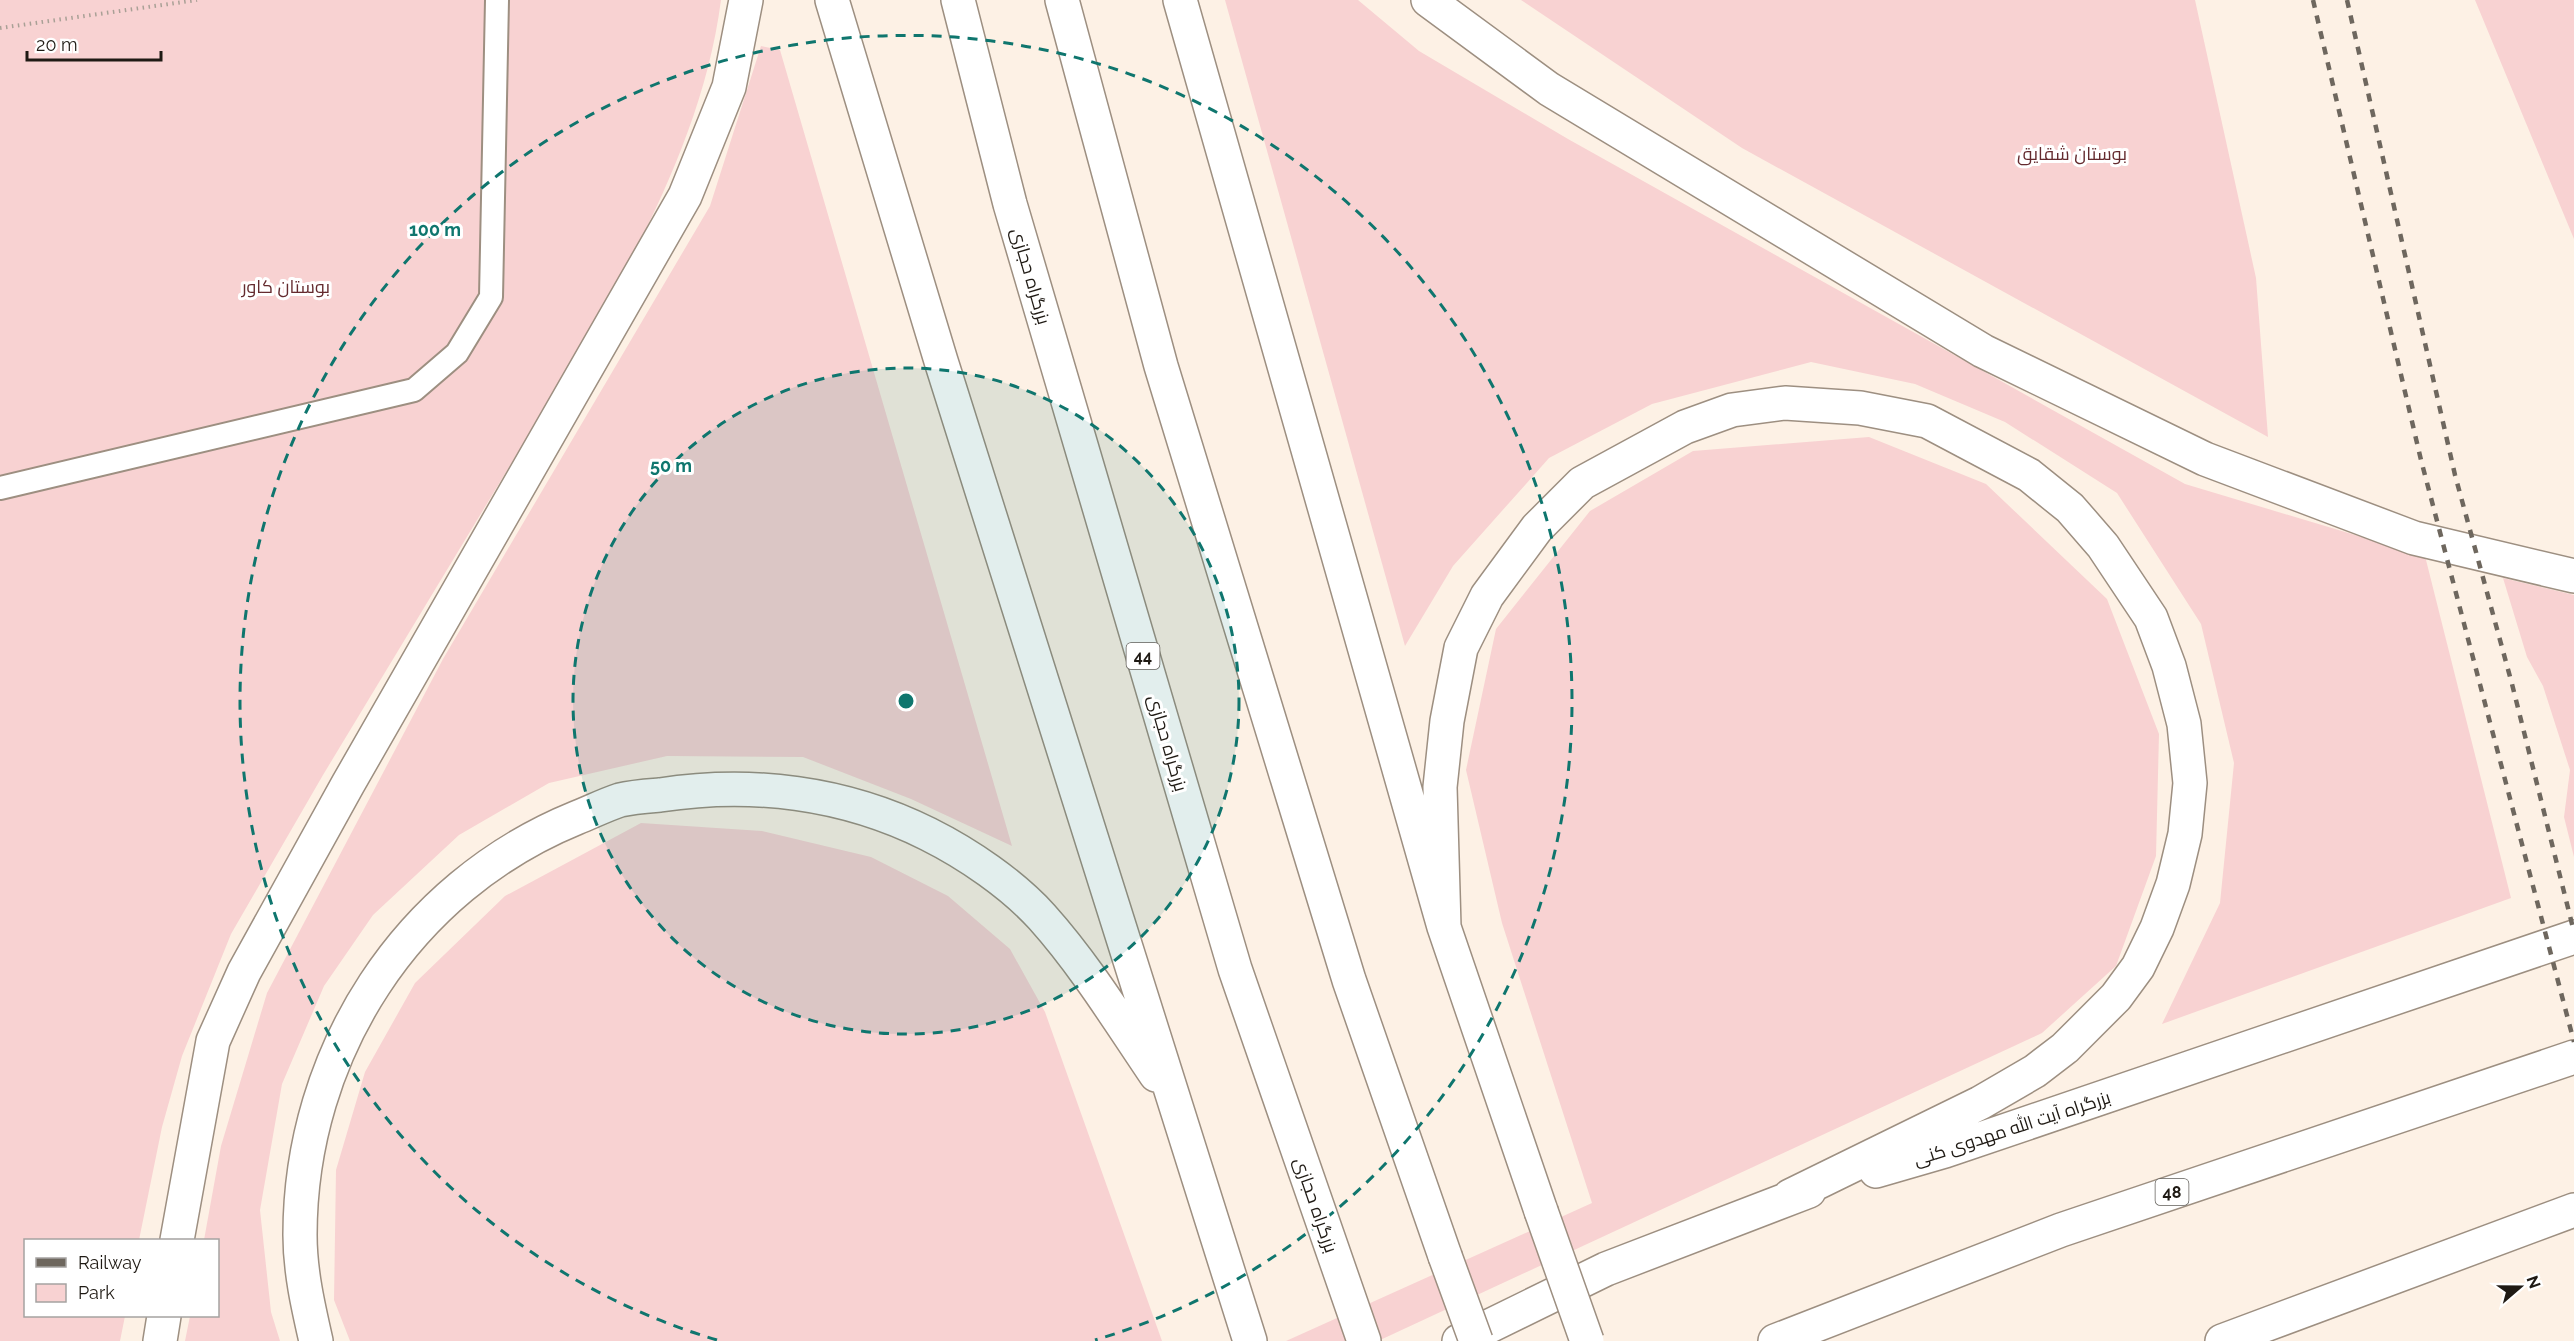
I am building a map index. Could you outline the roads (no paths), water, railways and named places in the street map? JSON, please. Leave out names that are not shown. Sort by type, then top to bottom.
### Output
[{"type":"highway","points":[[177,1239],[213,1041],[244,972],[354,774],[685,196],[729,87],[746,0]]},
{"type":"highway","points":[[832,0],[941,360],[1251,1341]]},
{"type":"highway","name":"بزرگراه حجازی","points":[[958,0],[1010,204],[1231,957],[1364,1341]]},
{"type":"highway","points":[[1062,0],[1171,400],[1349,980],[1476,1341]]},
{"type":"highway","points":[[1180,0],[1444,927],[1587,1341]]},
{"type":"highway","points":[[1428,0],[1549,89],[1983,351],[2216,464],[2414,538],[2574,576]]},
{"type":"highway","points":[[1444,927],[1440,787],[1447,721],[1461,648],[1487,596],[1537,528],[1582,483],[1685,427],[1732,410],[1785,403],[1860,408],[1927,421],[2029,475],[2070,508],[2103,546],[2151,618],[2169,666],[2184,724],[2190,783],[2185,834],[2173,884],[2157,928],[2138,966],[2116,998],[2065,1048],[2035,1071],[1980,1103],[1790,1196]]},
{"type":"highway","points":[[316,1341],[304,1293],[300,1235],[307,1148],[327,1075],[363,1000],[416,928],[474,875],[546,831],[621,800],[723,787],[784,790],[858,807],[928,834],[987,870],[1041,915],[1078,963],[1174,1101]]},
{"type":"highway","name":"بزرگراه آیت الله مهدوی کنی","points":[[1459,1341],[1606,1269],[1790,1196],[1945,1151],[2574,937]]},
{"type":"highway","name":"48","points":[[1775,1341],[2061,1230],[2574,1057]]},
{"type":"highway","points":[[2222,1341],[2574,1210]]},
{"type":"highway","points":[[159,1341],[164,1317]]},
{"type":"lane","points":[[0,488],[414,390],[457,354],[491,297],[497,0]]},
{"type":"railway","points":[[2313,0],[2421,460],[2574,1042]]},
{"type":"railway","points":[[2347,0],[2455,475],[2512,684],[2574,932]]},
{"type":"park label","name":"بوستان شقایق","points":[[2072,153]]},
{"type":"park label","name":"بوستان کاور","points":[[286,286]]}]
